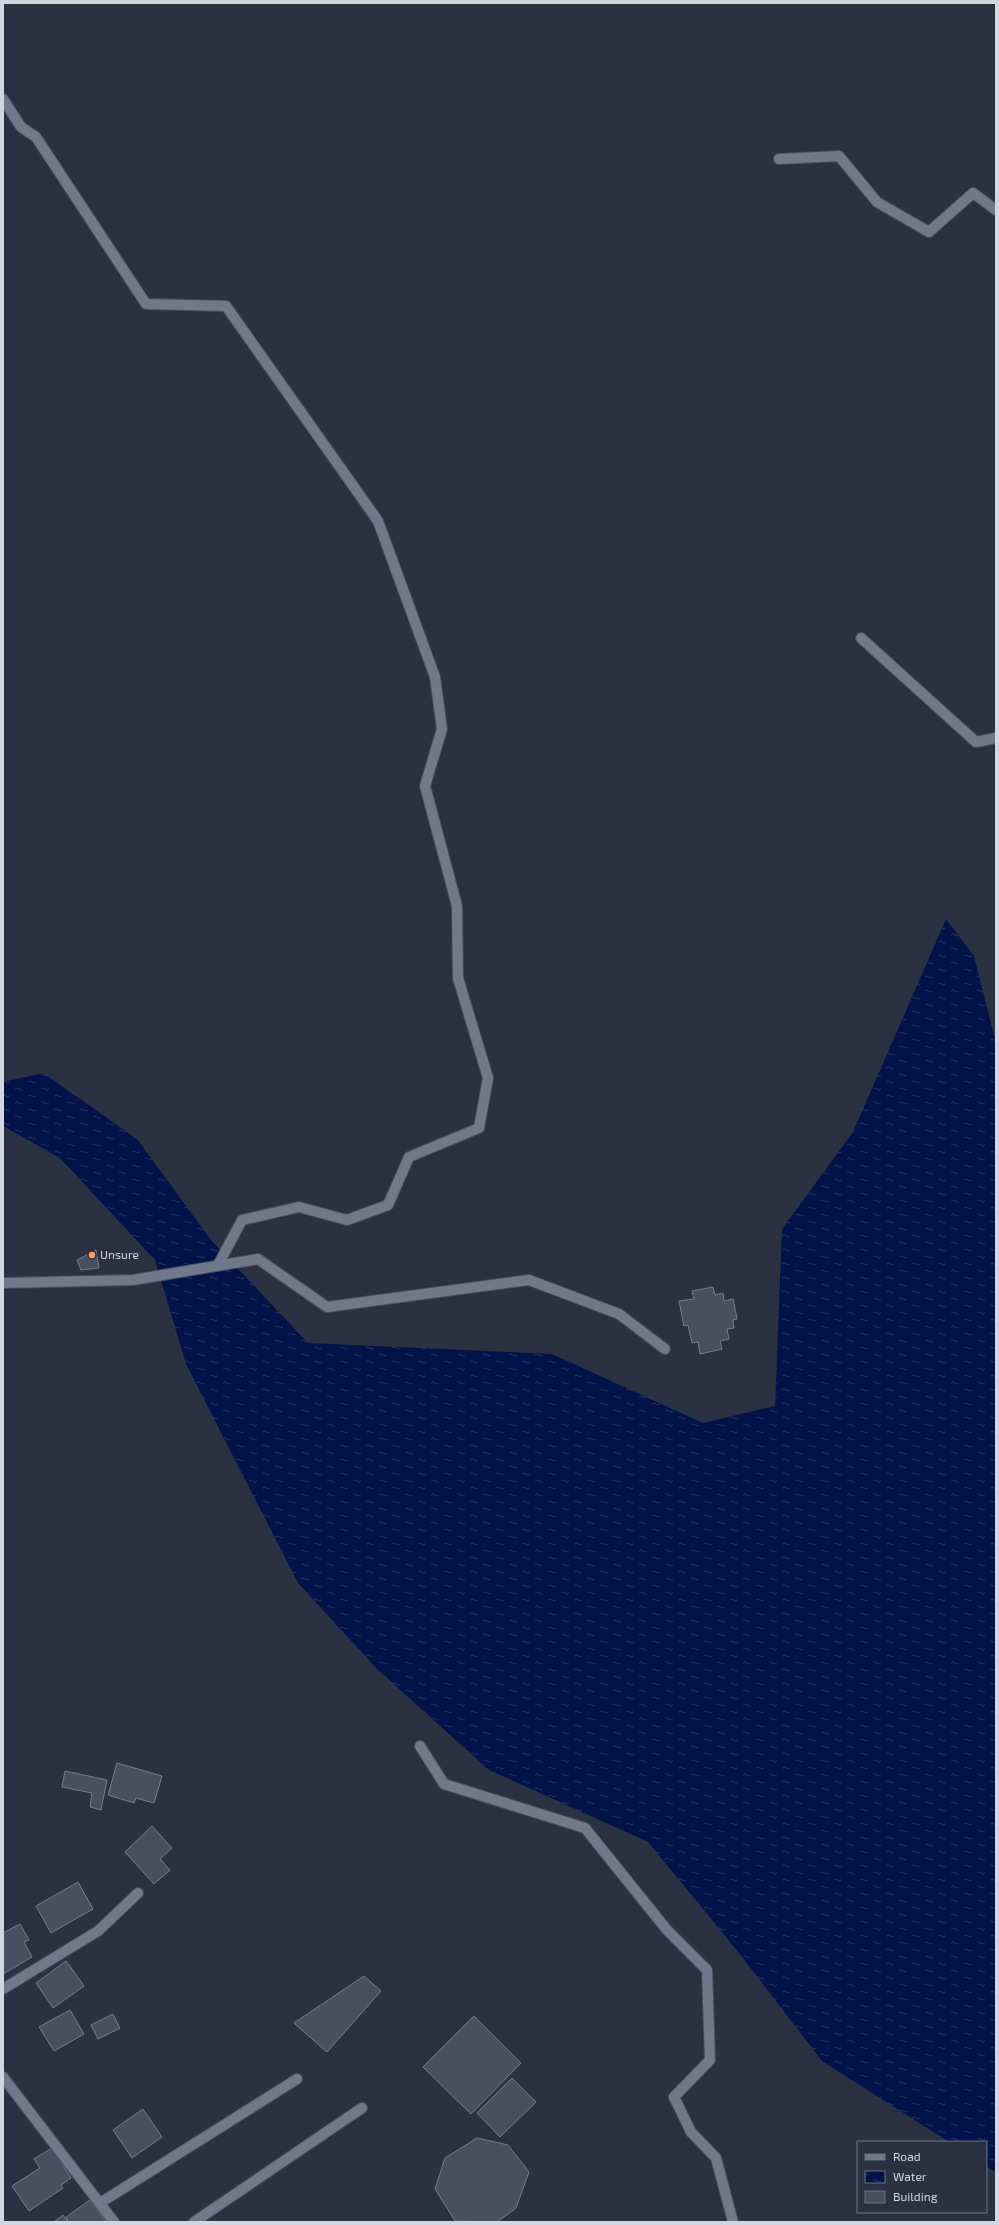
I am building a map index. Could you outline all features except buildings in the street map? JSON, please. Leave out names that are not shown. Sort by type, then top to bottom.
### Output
[{"type":"street","points":[[3,99],[21,127],[36,136],[146,304],[226,306],[378,521],[435,676],[442,729],[425,786],[457,906],[458,978],[488,1078],[479,1128],[410,1157],[388,1205],[347,1220],[299,1207],[242,1220],[218,1266]]},
{"type":"street","points":[[779,159],[839,156],[877,202],[929,232],[973,193],[996,210]]},
{"type":"street","points":[[861,638],[976,742],[996,738]]},
{"type":"street","points":[[3,1283],[132,1280],[258,1259],[327,1307],[529,1280],[619,1314],[665,1349]]},
{"type":"street","points":[[420,1746],[444,1784],[585,1828],[667,1930],[707,1970],[710,2060],[674,2097],[691,2132],[716,2158],[733,2222]]},
{"type":"street","points":[[3,1989],[98,1931],[138,1893]]},
{"type":"street","points":[[3,2077],[114,2222]]},
{"type":"street","points":[[100,2203],[297,2079]]},
{"type":"street","points":[[194,2222],[362,2108]]},
{"type":"water","points":[[946,919],[974,956],[996,1043],[996,2172],[987,2167],[987,2141],[947,2141],[822,2061],[739,1953],[648,1842],[489,1770],[377,1669],[298,1583],[186,1364],[155,1260],[60,1158],[3,1126],[3,1082],[43,1073],[137,1139],[211,1240],[308,1343],[552,1354],[703,1423],[775,1406],[782,1229],[853,1132]]},
{"type":"place","name":"Unsure","points":[[92,1255]]}]
